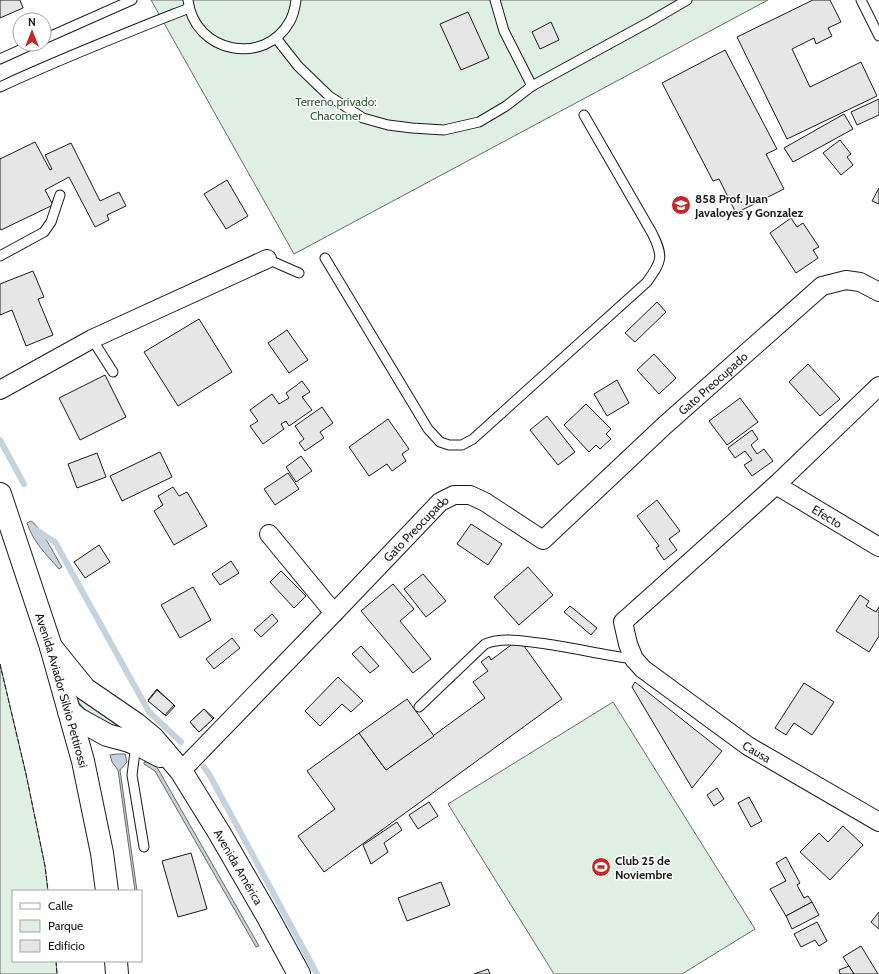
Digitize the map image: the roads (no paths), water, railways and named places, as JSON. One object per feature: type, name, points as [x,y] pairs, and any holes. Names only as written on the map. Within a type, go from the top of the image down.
[{"type":"main road","name":"Avenida Aviador Silvio Pettirossi","points":[[0,494],[51,647],[83,762],[102,853],[107,890]]},
{"type":"main road","name":"Avenida América","points":[[51,647],[85,689],[136,724],[152,738],[178,767],[220,834],[299,974]]},
{"type":"main road","points":[[69,711],[78,719],[107,735],[136,744],[178,767]]},
{"type":"main road","points":[[116,962],[117,974]]},
{"type":"street","points":[[0,390],[92,339],[268,259]]},
{"type":"street","name":"Gato Preocupado","points":[[178,767],[334,613],[440,502],[454,495],[470,495],[485,502],[543,540],[664,426],[822,286],[846,280],[860,282],[879,292]]},
{"type":"street","points":[[638,664],[628,644],[623,622],[776,485],[879,386]]},
{"type":"street","name":"Efecto","points":[[776,485],[879,547]]},
{"type":"street","points":[[269,534],[334,613]]},
{"type":"street","name":"Causa","points":[[638,664],[748,746],[879,822]]},
{"type":"lane","points":[[52,35],[132,0]]},
{"type":"lane","points":[[0,87],[189,4],[195,22],[205,34],[217,43],[232,48],[247,49],[262,46],[276,38],[286,27],[291,20],[296,0]]},
{"type":"lane","points":[[494,0],[504,31],[532,86]]},
{"type":"lane","points":[[276,38],[298,66],[329,96],[362,118],[388,125],[444,130],[479,122],[506,106],[532,86],[651,22],[687,0]]},
{"type":"lane","points":[[861,0],[879,36]]},
{"type":"lane","points":[[0,59],[15,52]]},
{"type":"lane","points":[[325,258],[428,429],[440,442],[449,445],[462,445],[473,439],[647,282],[657,269],[661,257],[658,245],[584,115]]},
{"type":"lane","points":[[0,256],[44,232],[50,222],[60,195]]},
{"type":"lane","points":[[268,259],[299,273]]},
{"type":"lane","points":[[92,339],[113,372]]},
{"type":"lane","points":[[419,707],[485,644],[492,641],[505,640],[558,646],[610,656],[638,664]]},
{"type":"lane","points":[[136,744],[132,775],[144,848]]},
{"type":"waterway","points":[[0,440],[24,484]]},
{"type":"waterway","points":[[36,530],[55,542],[149,712],[181,742]]},
{"type":"waterway","points":[[204,767],[317,974]]},
{"type":"place","name":"858 Prof. Juan Javaloyes y Gonzalez","points":[[681,205]]},
{"type":"place","name":"Club 25 de Noviembre","points":[[601,867]]},
{"type":"park label","name":"Terreno privado: Chacomer","points":[[336,108]]}]
